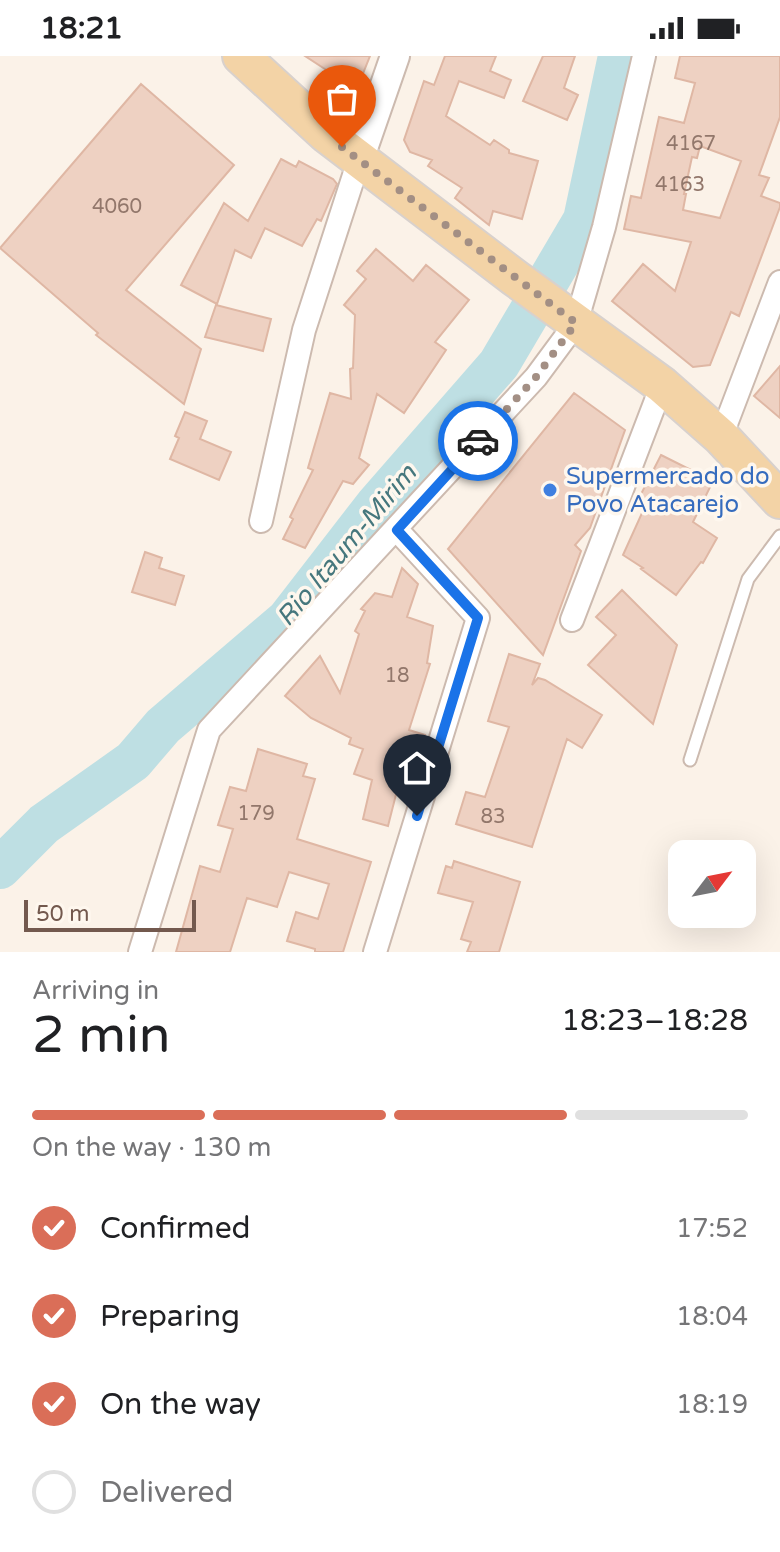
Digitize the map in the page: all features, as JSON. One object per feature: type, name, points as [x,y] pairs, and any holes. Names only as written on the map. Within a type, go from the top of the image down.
[{"type":"main road","points":[[241,56],[359,160],[662,385],[721,437],[780,500]]},
{"type":"street","points":[[261,521],[304,330],[395,56]]},
{"type":"street","points":[[140,952],[209,730],[536,377],[569,318],[604,227],[644,56]]},
{"type":"street","points":[[721,437],[780,282]]},
{"type":"street","points":[[572,620],[662,385]]},
{"type":"street","points":[[375,952],[478,618],[397,530]]},
{"type":"lane","points":[[690,760],[748,579],[780,536]]},
{"type":"building","points":[[305,56],[370,56],[358,86],[345,90],[333,83],[331,73]]},
{"type":"building","points":[[445,56],[496,56],[490,71],[511,80],[504,98],[459,81],[446,116],[490,145],[494,140],[509,153],[538,161],[522,219],[493,211],[489,225],[455,198],[462,188],[428,166],[432,160],[410,152],[404,140],[424,81],[434,85]]},
{"type":"building","points":[[543,56],[575,56],[564,88],[578,95],[567,120],[523,101]]},
{"type":"building","points":[[680,56],[780,56],[780,117],[759,175],[769,178],[761,196],[780,203],[780,207],[739,316],[731,312],[710,365],[693,367],[612,301],[643,264],[675,291],[691,242],[624,229],[631,196],[641,198],[659,117],[684,123],[695,83],[675,78]],"holes":[[[700,146],[741,161],[720,218],[683,210],[692,157],[697,158]]]},
{"type":"building","points":[[141,84],[234,165],[126,290],[201,349],[184,404],[96,335],[98,333],[0,248]]},
{"type":"building","points":[[281,159],[296,167],[299,161],[337,184],[321,221],[317,219],[302,246],[265,228],[251,258],[235,250],[217,304],[181,285],[224,203],[248,221]]},
{"type":"building","points":[[376,249],[413,281],[426,265],[469,300],[435,342],[446,350],[404,413],[377,394],[359,458],[369,465],[353,484],[343,481],[305,548],[283,539],[313,470],[308,468],[330,393],[351,399],[350,369],[353,368],[355,315],[344,305],[366,279],[357,271]]},
{"type":"building","points":[[216,305],[271,319],[263,351],[205,337]]},
{"type":"building","points":[[780,366],[780,418],[754,396]]},
{"type":"building","name":"Supermercado do Povo Atacarejo","points":[[574,393],[625,430],[590,528],[575,545],[581,551],[543,655],[448,549]]},
{"type":"building","points":[[185,412],[207,421],[200,439],[231,452],[219,480],[170,459]]},
{"type":"building","points":[[661,455],[713,481],[693,522],[717,538],[703,563],[676,595],[623,555],[647,502],[639,498]]},
{"type":"building","points":[[145,552],[162,558],[159,568],[184,576],[175,605],[132,592]]},
{"type":"building","points":[[402,568],[418,584],[407,617],[433,626],[427,663],[430,664],[409,730],[425,735],[415,767],[404,763],[388,826],[363,819],[372,780],[354,774],[363,749],[349,744],[351,738],[311,718],[285,696],[320,656],[340,693],[359,634],[355,631],[365,611],[361,609],[375,593],[392,597]]},
{"type":"building","points":[[622,590],[677,645],[653,724],[588,665],[616,635],[596,617]]},
{"type":"building","points":[[509,654],[540,664],[532,685],[538,678],[545,680],[602,715],[582,748],[567,739],[532,847],[456,824],[466,792],[485,797],[509,727],[488,721]]},
{"type":"building","points":[[258,749],[307,764],[303,776],[315,779],[297,839],[371,862],[343,952],[315,952],[315,949],[287,941],[296,912],[318,919],[329,884],[289,872],[277,907],[247,898],[230,952],[176,952],[200,866],[220,872],[233,829],[218,825],[230,787],[246,791]]},
{"type":"building","points":[[454,861],[520,882],[499,952],[467,952],[471,942],[461,939],[473,902],[438,893],[446,866],[452,868]]},
{"type":"waterway","name":"Rio Itaum-Mirim","points":[[0,868],[44,824],[133,761],[163,726],[287,620],[376,505],[499,364],[584,220],[619,56]]},
{"type":"way so far","points":[[342,147],[576,323],[536,377],[478,441]]},
{"type":"place","name":"Supermercado do Povo Atacarejo","points":[[550,490]]},
{"type":"route","points":[[417,816],[478,618],[397,530],[478,441]]}]
